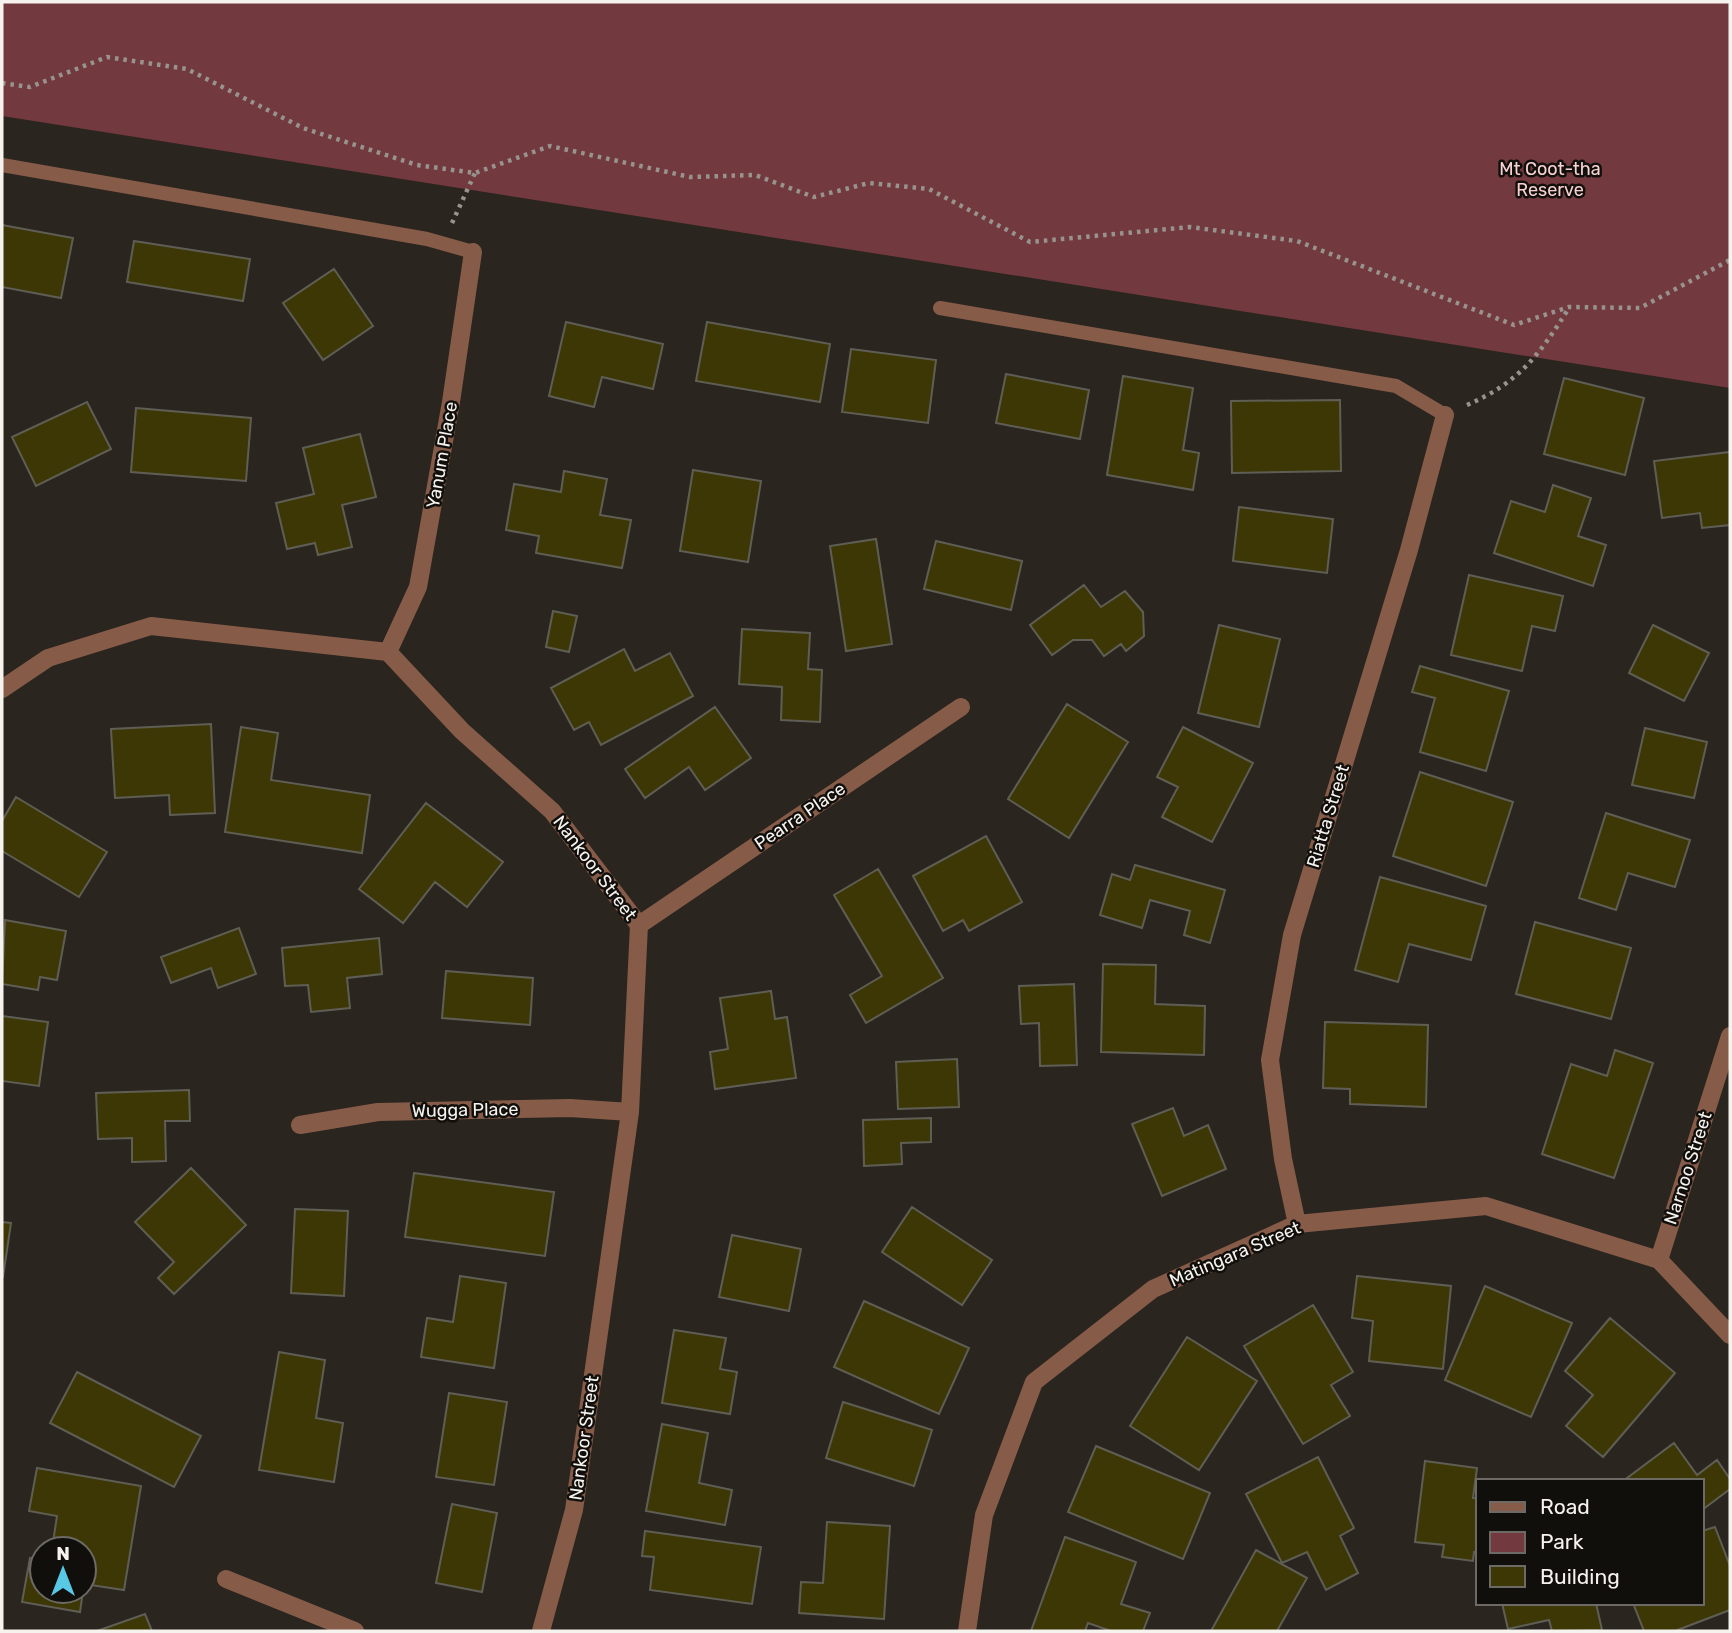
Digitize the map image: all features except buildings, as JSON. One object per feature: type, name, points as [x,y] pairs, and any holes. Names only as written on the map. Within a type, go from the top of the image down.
[{"type":"street","name":"Yanum Place","points":[[388,652],[418,587],[451,402],[473,252]]},
{"type":"street","name":"Riatta Street","points":[[1297,1224],[1283,1159],[1270,1060],[1292,934],[1409,550],[1445,415]]},
{"type":"street","points":[[2,689],[48,658],[151,626],[388,652]]},
{"type":"street","name":"Nankoor Street","points":[[388,652],[462,731],[552,811],[639,926],[630,1112],[574,1510],[541,1631]]},
{"type":"street","name":"Pearra Place","points":[[639,926],[961,707]]},
{"type":"street","name":"Narnoo Street","points":[[1659,1260],[1730,1036]]},
{"type":"street","name":"Wugga Place","points":[[300,1125],[378,1112],[570,1108],[630,1112]]},
{"type":"street","name":"Matingara Street","points":[[967,1631],[984,1515],[1034,1382],[1153,1289],[1297,1224],[1486,1206],[1659,1260],[1730,1335]]},
{"type":"street","points":[[226,1579],[355,1631]]},
{"type":"lane","points":[[2,164],[443,242],[473,252]]},
{"type":"lane","points":[[940,308],[1396,386],[1445,415]]},
{"type":"path","points":[[2,83],[30,87],[107,57],[187,69],[303,128],[417,166],[475,173],[550,146],[690,177],[755,175],[814,197],[869,183],[929,189],[1030,242],[1190,227],[1297,241],[1514,325],[1569,307],[1640,308],[1730,260]]},
{"type":"path","points":[[443,242],[475,173]]},
{"type":"path","points":[[1445,415],[1493,394],[1540,355],[1569,307]]},
{"type":"green space","name":"Mt Coot-tha Reserve","points":[[2,2],[1730,2],[1730,388],[2,116]]}]
